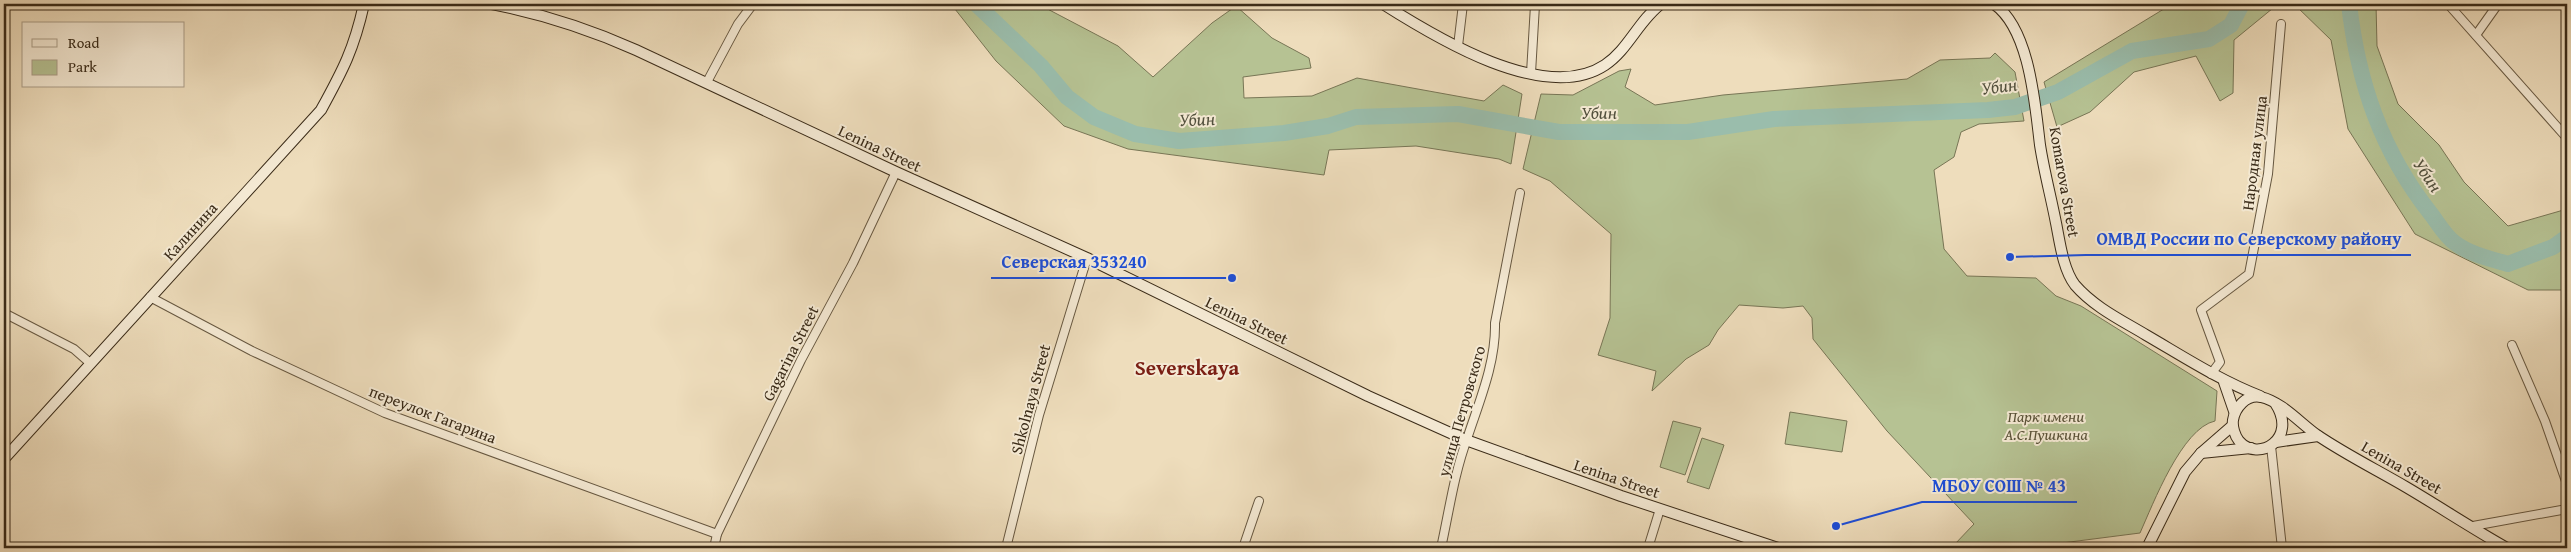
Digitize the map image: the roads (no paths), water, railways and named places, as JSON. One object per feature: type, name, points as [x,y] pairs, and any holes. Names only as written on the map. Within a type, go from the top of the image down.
[{"type":"street","name":"Калинина","points":[[4,459],[320,110],[347,63],[354,45],[364,4]]},
{"type":"street","name":"Lenina Street","points":[[492,4],[543,15],[606,37],[707,82],[896,172],[1087,258],[1368,396],[1466,440],[1660,509],[1778,548]]},
{"type":"street","points":[[707,82],[738,24],[753,4]]},
{"type":"street","points":[[1384,4],[1424,30],[1458,46],[1515,70],[1550,77],[1581,76],[1603,66],[1613,58],[1652,10],[1661,4]]},
{"type":"street","points":[[1458,46],[1463,4]]},
{"type":"street","points":[[1531,73],[1536,5],[1546,4]]},
{"type":"street","name":"Komarova Street","points":[[1994,4],[2000,8],[2015,31],[2028,65],[2038,118],[2040,145],[2060,242],[2067,268],[2074,283],[2095,304],[2224,382],[2260,396]]},
{"type":"street","points":[[2448,4],[2567,138]]},
{"type":"street","points":[[2476,36],[2498,4]]},
{"type":"street","name":"Народная улица","points":[[2211,374],[2220,362],[2201,310],[2249,274],[2268,174],[2281,24]]},
{"type":"street","name":"Gagarina Street","points":[[714,548],[717,534],[801,360],[853,263],[896,172]]},
{"type":"street","name":"улица Петровского","points":[[1441,548],[1466,440],[1478,412],[1496,338],[1495,323],[1520,193]]},
{"type":"street","name":"Shkolnaya Street","points":[[1006,548],[1039,415],[1087,258]]},
{"type":"street","name":"переулок Гагарина","points":[[150,297],[252,351],[386,412],[717,534]]},
{"type":"street","points":[[4,313],[74,348],[90,363]]},
{"type":"street","points":[[2512,345],[2545,421],[2567,484]]},
{"type":"street","points":[[2224,382],[2234,411],[2232,426],[2240,442],[2250,448]]},
{"type":"street","points":[[2234,411],[2244,400],[2260,396],[2275,403],[2318,436]]},
{"type":"street","points":[[2275,403],[2283,414],[2282,432],[2273,444],[2282,548]]},
{"type":"street","points":[[2147,548],[2185,472],[2201,453],[2232,426]]},
{"type":"street","name":"Lenina Street","points":[[2318,436],[2507,548]]},
{"type":"street","points":[[2201,453],[2250,448],[2318,436]]},
{"type":"street","points":[[1243,548],[1259,501]]},
{"type":"street","points":[[1648,548],[1660,509]]},
{"type":"street","points":[[2472,526],[2567,509]]},
{"type":"waterway","name":"Убин","points":[[976,4],[1041,66],[1067,97],[1094,117],[1135,134],[1179,141],[1284,133],[1328,126],[1356,117],[1458,114],[1559,132],[1688,132],[1774,119],[1988,110],[2015,107],[2058,92],[2132,51],[2209,39],[2231,25],[2242,4]]},
{"type":"waterway","name":"Убин","points":[[2349,4],[2353,33],[2366,88],[2385,140],[2413,190],[2448,237],[2455,243],[2480,256],[2508,264],[2553,247],[2567,237]]},
{"type":"place","name":"ОМВД России по Северскому району","points":[[2010,257]]},
{"type":"place","name":"Северская 353240","points":[[1232,278]]},
{"type":"place","name":"МБОУ СОШ № 43","points":[[1836,526]]},
{"type":"district","name":"Severskaya","points":[[1187,367]]},
{"type":"park label","name":"Парк имени А.С.Пушкина","points":[[2046,425]]}]
